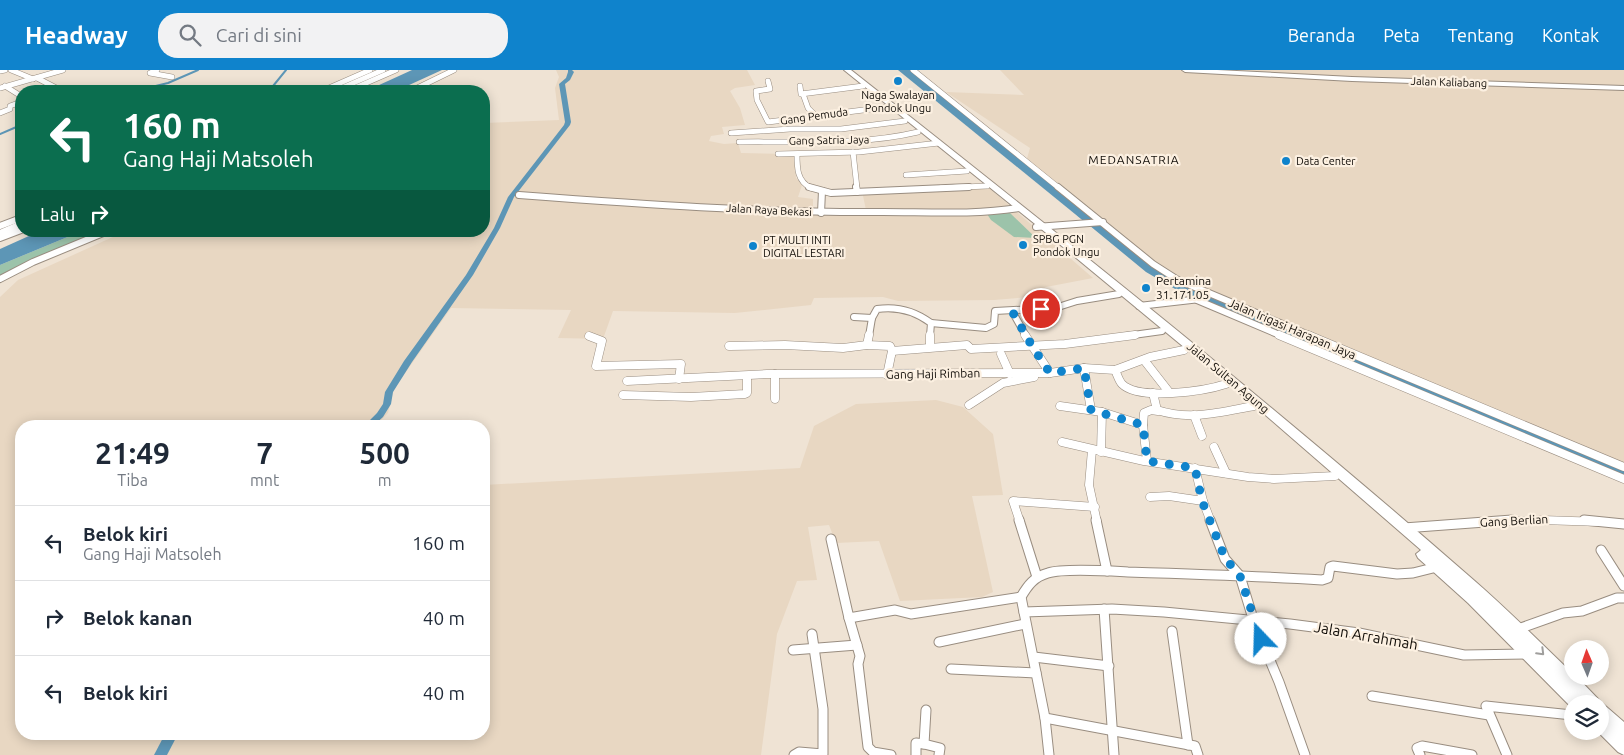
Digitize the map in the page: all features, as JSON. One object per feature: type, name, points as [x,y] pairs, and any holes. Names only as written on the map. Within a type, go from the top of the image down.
[{"type":"highway","name":"Jalan Sultan Agung","points":[[842,70],[1040,227],[1121,294],[1162,331],[1404,528],[1518,629],[1585,695]]},
{"type":"highway","name":"Jalan Sultan Agung","points":[[847,70],[918,132],[937,144],[967,171],[1016,208]]},
{"type":"highway","name":"Jalan Sultan Agung","points":[[1121,294],[1140,306],[1226,384],[1335,476],[1474,599],[1570,695]]},
{"type":"highway","points":[[1609,718],[1624,732]]},
{"type":"highway","points":[[1609,733],[1624,747]]},
{"type":"main road","name":"Jalan Kaliabang","points":[[1185,70],[1624,88]]},
{"type":"street","points":[[0,71],[5,70]]},
{"type":"street","points":[[11,70],[50,85]]},
{"type":"street","points":[[3,87],[63,70]]},
{"type":"street","points":[[157,70],[150,73],[172,77]]},
{"type":"street","points":[[336,85],[370,70]]},
{"type":"street","points":[[349,85],[383,70]]},
{"type":"street","points":[[362,85],[396,70]]},
{"type":"street","points":[[423,85],[454,70]]},
{"type":"street","name":"Jalan Irigasi Harapan Jaya","points":[[913,70],[1165,272],[1184,284],[1321,347]]},
{"type":"street","name":"Gang Pemuda","points":[[768,81],[770,89],[756,91],[757,100],[767,121],[788,120],[883,101]]},
{"type":"street","points":[[800,86],[801,94],[803,94],[808,108],[815,115]]},
{"type":"street","points":[[803,94],[863,86]]},
{"type":"street","points":[[3,87],[15,93]]},
{"type":"street","points":[[0,113],[10,109],[10,106],[15,104]]},
{"type":"street","points":[[732,133],[784,129],[841,129],[905,121]]},
{"type":"street","name":"Gang Satria Jaya","points":[[739,142],[838,142],[890,138],[918,132]]},
{"type":"street","points":[[890,138],[895,145]]},
{"type":"street","points":[[778,154],[853,152],[937,144]]},
{"type":"street","points":[[853,152],[857,192]]},
{"type":"street","points":[[797,154],[796,170],[799,181],[802,184],[831,193],[987,186]]},
{"type":"street","points":[[906,175],[967,171]]},
{"type":"street","points":[[821,213],[822,191]]},
{"type":"street","name":"Jalan Raya Bekasi","points":[[520,195],[770,212],[968,212],[1016,208]]},
{"type":"street","points":[[0,226],[15,220]]},
{"type":"street","points":[[1040,227],[1103,222]]},
{"type":"street","points":[[0,233],[15,227]]},
{"type":"street","points":[[0,238],[15,232]]},
{"type":"street","points":[[0,279],[33,262],[93,237]]},
{"type":"street","points":[[867,345],[872,318],[877,309],[882,308],[914,313],[925,318],[930,323],[986,328],[994,324],[995,312],[1055,308],[1077,301],[1121,294]]},
{"type":"street","points":[[1140,306],[1214,298]]},
{"type":"street","points":[[1200,299],[1321,347],[1597,462],[1624,479]]},
{"type":"street","points":[[968,405],[1005,382],[1050,373],[1012,311]]},
{"type":"street","points":[[854,317],[872,318]]},
{"type":"street","points":[[930,323],[930,346]]},
{"type":"street","points":[[892,351],[966,344],[971,349],[1065,344],[1162,331]]},
{"type":"street","points":[[589,336],[602,341],[596,366],[681,364],[679,379]]},
{"type":"street","points":[[729,346],[785,345],[814,348],[850,348],[867,345],[890,346],[892,351],[887,375]]},
{"type":"street","name":"Gang Haji Rimban","points":[[627,381],[774,374],[1010,374],[1050,373],[1084,368],[1115,370],[1144,360],[1191,353]]},
{"type":"street","points":[[1001,354],[1010,374]]},
{"type":"street","points":[[1144,360],[1169,392]]},
{"type":"street","points":[[1084,368],[1091,410]]},
{"type":"street","points":[[1115,370],[1123,385],[1153,393],[1217,387],[1226,384]]},
{"type":"street","points":[[774,374],[775,398]]},
{"type":"street","points":[[623,395],[691,397],[745,394],[747,393],[747,376]]},
{"type":"street","points":[[1153,393],[1158,411]]},
{"type":"street","points":[[1060,406],[1102,412],[1143,425]]},
{"type":"street","points":[[1147,461],[1143,425],[1144,413],[1151,410],[1177,416],[1194,416],[1254,406]]},
{"type":"street","points":[[1102,412],[1097,451],[1089,484],[1107,572]]},
{"type":"street","points":[[1194,416],[1202,436]]},
{"type":"street","points":[[1495,419],[1597,462],[1624,467]]},
{"type":"street","points":[[1062,442],[1147,461],[1274,479],[1335,476]]},
{"type":"street","points":[[1214,447],[1226,473]]},
{"type":"street","points":[[1195,468],[1202,501],[1225,558],[1239,575],[1254,622],[1279,682],[1305,755]]},
{"type":"street","points":[[1150,497],[1168,496],[1202,501]]},
{"type":"street","points":[[1037,577],[1013,501],[1095,507]]},
{"type":"street","name":"Gang Berlian","points":[[1404,528],[1545,519],[1624,524]]},
{"type":"street","points":[[831,539],[849,618],[860,656],[858,664],[868,747],[873,752],[892,755]]},
{"type":"street","points":[[1601,550],[1624,586]]},
{"type":"street","points":[[1049,755],[1045,718],[1021,597],[1028,585],[1037,577],[1051,572],[1107,572],[1239,575],[1322,580],[1328,578],[1330,567],[1333,566],[1397,574],[1413,573],[1437,567]]},
{"type":"street","points":[[849,618],[895,610],[912,614],[1021,597]]},
{"type":"street","points":[[1518,629],[1563,613],[1582,611],[1617,598],[1624,598]]},
{"type":"street","points":[[1104,609],[1114,755]]},
{"type":"street","name":"Jalan Arrahmah","points":[[1024,612],[1104,609],[1164,612],[1334,629],[1464,655],[1528,654]]},
{"type":"street","points":[[939,642],[1025,624]]},
{"type":"street","points":[[1172,631],[1188,745]]},
{"type":"street","points":[[794,755],[799,752],[823,754],[825,742],[819,676],[812,634]]},
{"type":"street","points":[[793,650],[857,645]]},
{"type":"street","points":[[1034,657],[1109,666]]},
{"type":"street","points":[[951,669],[1036,673]]},
{"type":"street","points":[[1372,696],[1489,715]]},
{"type":"street","points":[[1508,755],[1486,707],[1564,714]]},
{"type":"street","points":[[924,744],[926,710]]},
{"type":"street","points":[[1045,718],[1195,746],[1198,755]]},
{"type":"street","points":[[916,755],[916,743],[940,748],[939,755]]},
{"type":"street","points":[[1420,755],[1417,748],[1422,746],[1472,755]]},
{"type":"shaded area","points":[[556,70],[747,70],[755,85],[735,88],[730,91],[740,108],[745,125],[722,127],[724,134],[711,136],[709,141],[724,144],[738,143],[741,153],[794,154],[796,178],[802,185],[798,197],[813,199],[813,213],[866,210],[862,191],[987,186],[1093,278],[1046,287],[1028,297],[994,300],[898,301],[883,297],[814,298],[811,305],[735,313],[613,311],[603,339],[558,338],[571,310],[451,308],[394,389],[388,413],[381,420],[15,420],[15,740],[490,740],[490,485],[800,468],[814,426],[856,404],[936,400],[963,407],[993,434],[1003,495],[972,496],[993,592],[982,597],[900,601],[879,541],[836,543],[829,525],[808,527],[817,580],[797,581],[777,634],[761,755],[0,755],[0,297],[18,280],[113,237],[490,237],[490,123],[559,120],[555,88],[559,77]]},
{"type":"shaded area","points":[[1000,70],[1624,70],[1624,467],[1165,272],[1026,162],[1030,148],[946,92],[1024,95]]},
{"type":"green space","points":[[1010,213],[1036,238],[1014,237],[991,220],[987,214]]},
{"type":"green space","points":[[68,237],[94,237],[0,279],[0,265]]},
{"type":"water","points":[[412,70],[442,70],[409,85],[379,85]]},
{"type":"water","points":[[898,70],[913,70],[1103,222],[1086,223]]},
{"type":"water","points":[[27,237],[68,237],[0,265],[0,249]]},
{"type":"waterway","points":[[160,85],[198,70]]},
{"type":"waterway","points":[[274,85],[286,70]]},
{"type":"waterway","points":[[375,420],[387,404],[389,392],[408,361],[469,275],[497,228],[511,197],[567,125],[562,84],[568,79],[570,70]]},
{"type":"waterway","points":[[0,134],[15,128]]},
{"type":"waterway","points":[[1082,214],[1150,270],[1186,291],[1624,474]]},
{"type":"waterway","points":[[160,755],[169,740]]},
{"type":"place","name":"Naga Swalayan Pondok Ungu","points":[[898,81]]},
{"type":"place","name":"Data Center","points":[[1286,161]]},
{"type":"place","name":"SPBG PGN Pondok Ungu","points":[[1023,245]]},
{"type":"place","name":"PT MULTI INTI DIGITAL LESTARI","points":[[753,246]]},
{"type":"place","name":"Pertamina 31.171.05","points":[[1146,288]]},
{"type":"district","name":"MEDANSATRIA","points":[[1134,160]]},
{"type":"route","points":[[1041,309],[1012,311],[1050,373],[1084,368],[1091,410],[1143,425],[1147,461],[1195,468],[1202,501],[1225,558],[1240,576],[1261,639]]}]
